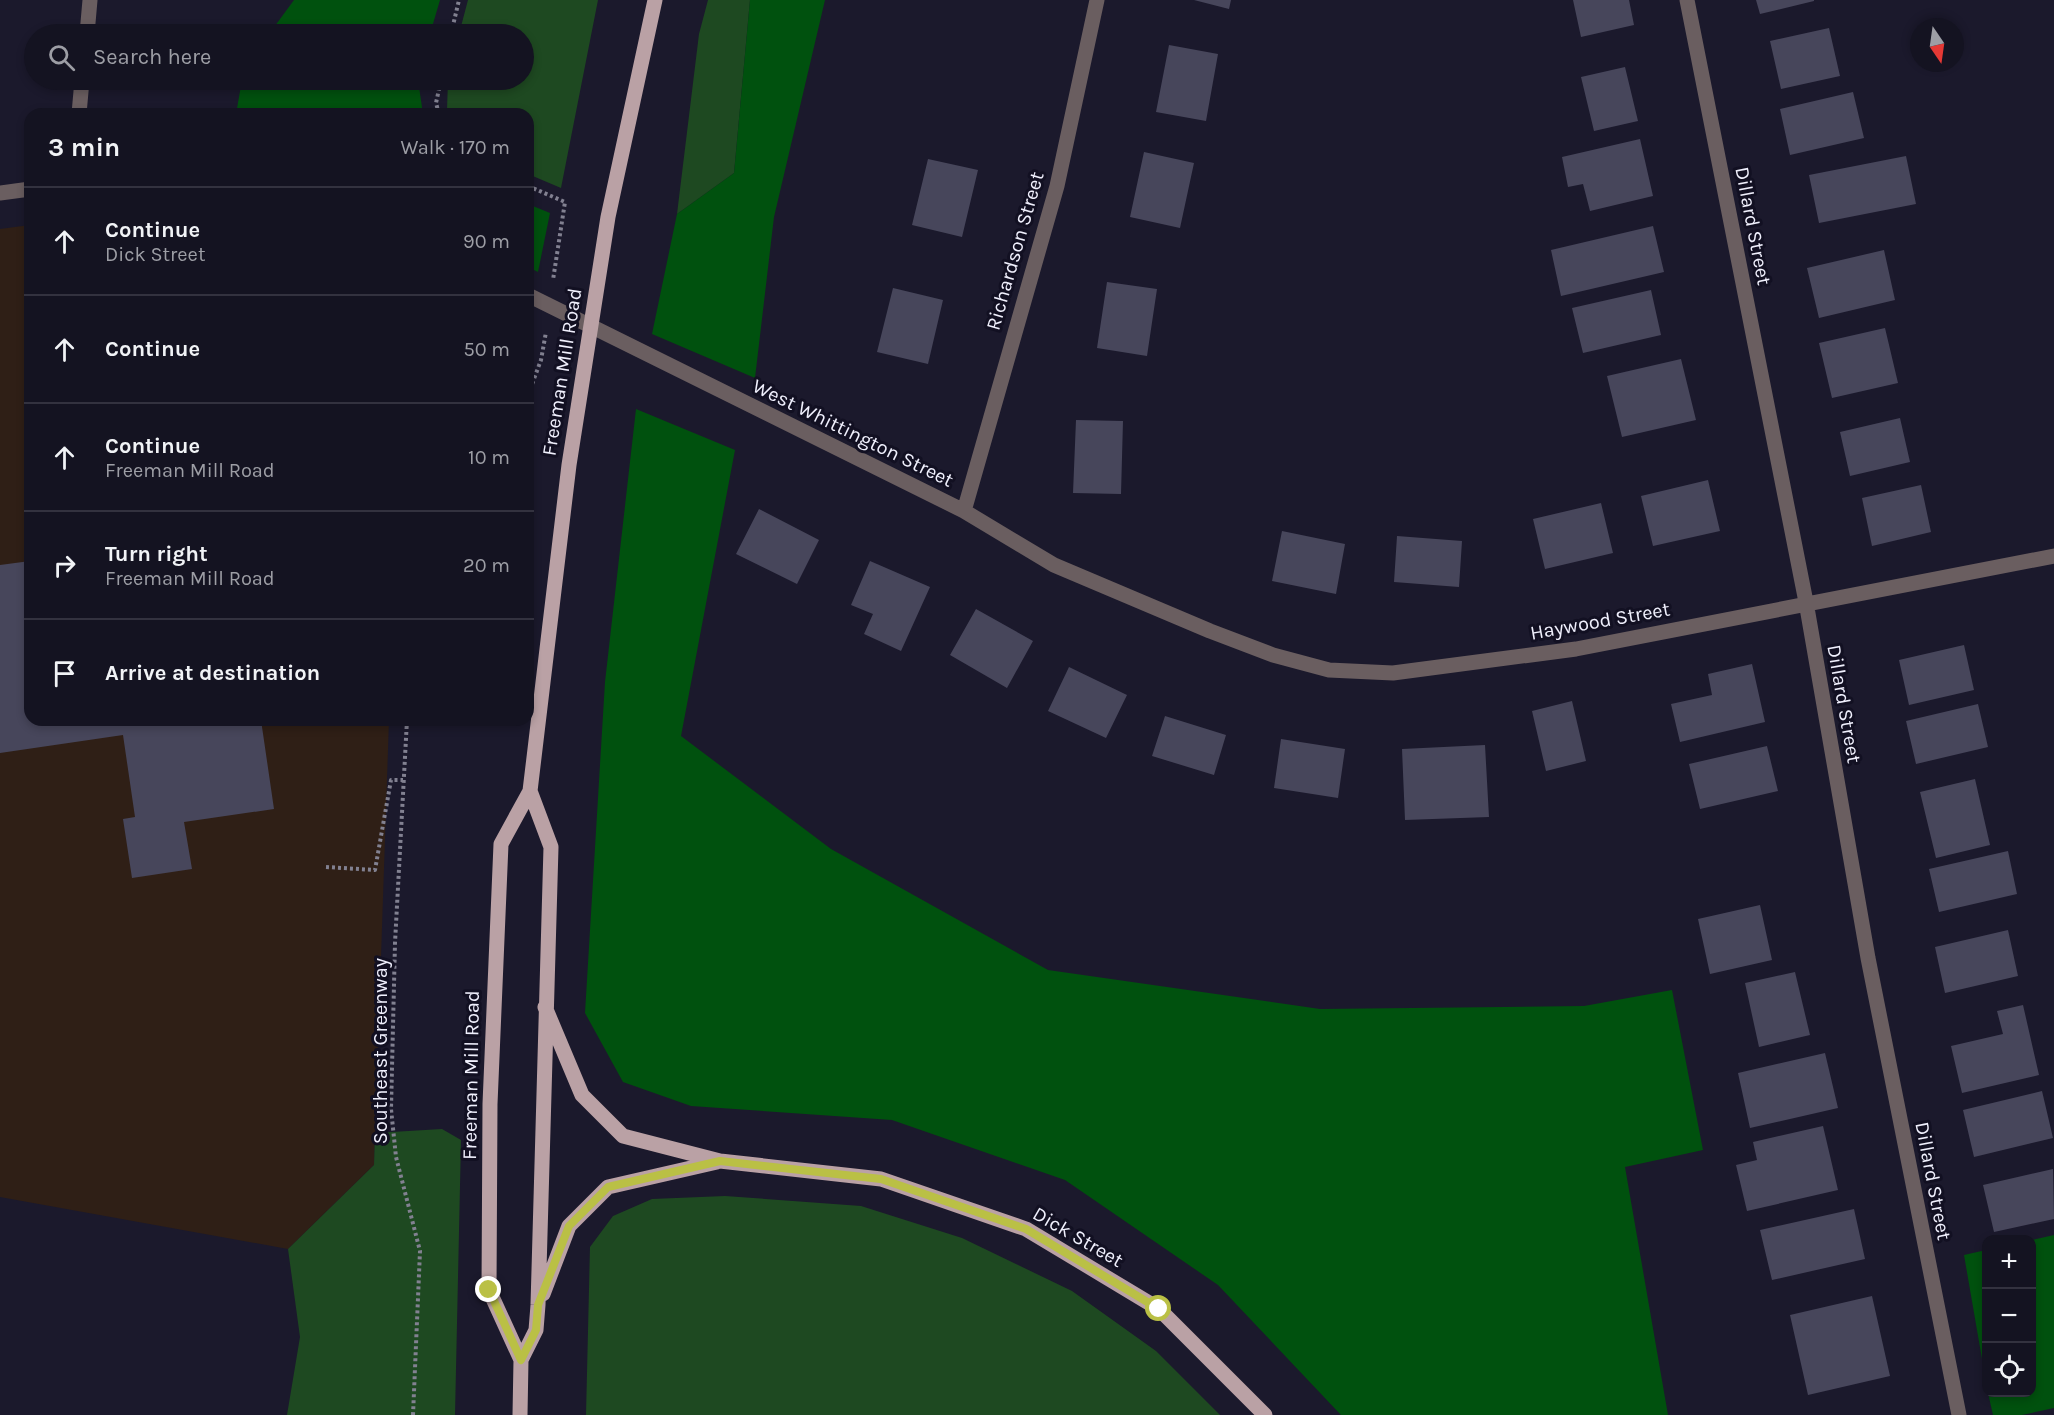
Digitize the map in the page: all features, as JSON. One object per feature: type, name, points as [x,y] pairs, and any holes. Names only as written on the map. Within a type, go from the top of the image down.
[{"type":"main road","name":"Freeman Mill Road","points":[[521,1360],[489,1290],[490,1104],[501,844],[530,791],[569,465],[608,217],[655,0]]},
{"type":"main road","name":"Freeman Mill Road","points":[[520,1415],[521,1360],[536,1330],[538,1305],[551,847],[530,791]]},
{"type":"main road","points":[[545,1007],[582,1095],[623,1136],[720,1161]]},
{"type":"main road","points":[[538,1305],[569,1226],[608,1187],[720,1161]]},
{"type":"main road","name":"Dick Street","points":[[720,1161],[881,1179],[1026,1229],[1159,1309],[1265,1415]]},
{"type":"street","points":[[88,24],[90,0]]},
{"type":"street","name":"Richardson Street","points":[[964,512],[1057,186],[1097,0]]},
{"type":"street","name":"Dillard Street","points":[[1687,0],[1806,602],[1868,958],[1959,1415]]},
{"type":"street","points":[[80,108],[81,90]]},
{"type":"street","points":[[0,193],[24,190]]},
{"type":"street","name":"West Whittington Street","points":[[534,298],[964,512],[1054,565],[1159,610]]},
{"type":"street","name":"Haywood Street","points":[[1159,610],[1273,655],[1329,669],[1393,673],[1576,649],[1806,602],[2054,556]]},
{"type":"path","points":[[453,24],[459,0]]},
{"type":"path","points":[[437,108],[439,90]]},
{"type":"path","points":[[534,189],[565,202]]},
{"type":"path","name":"Southeast Greenway","points":[[408,726],[395,942],[392,1109],[396,1157],[420,1251],[413,1415]]},
{"type":"path","points":[[326,867],[375,870],[391,780],[403,780]]},
{"type":"shaded area","points":[[24,226],[24,726],[389,726],[374,1165],[288,1249],[0,1197],[0,229]]},
{"type":"green space","points":[[294,0],[440,0],[433,24],[276,24]]},
{"type":"green space","points":[[468,0],[598,0],[561,188],[534,177],[534,108],[447,108],[448,90],[534,90],[534,24],[462,24]]},
{"type":"green space","points":[[708,0],[750,0],[734,173],[677,214],[699,34]]},
{"type":"green space","points":[[750,0],[825,0],[774,217],[755,378],[652,334],[677,214],[734,173]]},
{"type":"green space","points":[[240,90],[419,90],[422,108],[237,108]]},
{"type":"green space","points":[[534,206],[550,213],[538,272],[534,270]]},
{"type":"green space","points":[[636,409],[735,450],[681,736],[831,849],[1048,970],[1320,1009],[1584,1006],[1672,990],[1703,1150],[1625,1167],[1668,1415],[1341,1415],[1218,1285],[1065,1180],[892,1120],[691,1106],[623,1082],[585,1013],[605,682]]},
{"type":"green space","points":[[442,1129],[461,1140],[455,1415],[287,1415],[300,1337],[288,1249],[374,1165],[375,1133]]},
{"type":"green space","points":[[725,1196],[861,1206],[962,1238],[1072,1291],[1156,1351],[1220,1415],[586,1415],[590,1247],[613,1216],[652,1199]]},
{"type":"green space","points":[[2054,1235],[2054,1408],[2022,1415],[1993,1415],[1989,1397],[2036,1397],[2036,1239]]},
{"type":"green space","points":[[1982,1251],[1982,1359],[1964,1255]]},
{"type":"building","points":[[1194,0],[1231,0],[1229,9]]},
{"type":"building","points":[[1573,0],[1629,0],[1634,25],[1581,37]]},
{"type":"building","points":[[1756,0],[1814,0],[1814,1],[1760,14]]},
{"type":"building","points":[[1829,28],[1840,76],[1781,89],[1770,41]]},
{"type":"building","points":[[1169,45],[1218,54],[1206,121],[1156,112]]},
{"type":"building","points":[[1625,67],[1638,121],[1594,131],[1581,77]]},
{"type":"building","points":[[1853,92],[1864,138],[1790,155],[1780,109]]},
{"type":"building","points":[[1640,139],[1653,196],[1590,211],[1583,184],[1568,187],[1562,157]]},
{"type":"building","points":[[1144,152],[1194,163],[1180,228],[1130,217]]},
{"type":"building","points":[[1906,156],[1916,204],[1819,223],[1809,175]]},
{"type":"building","points":[[928,159],[978,170],[962,237],[912,225]]},
{"type":"building","points":[[1653,226],[1664,272],[1561,296],[1551,250]]},
{"type":"building","points":[[1884,250],[1895,300],[1819,318],[1807,268]]},
{"type":"building","points":[[1107,282],[1157,289],[1147,356],[1097,348]]},
{"type":"building","points":[[893,288],[943,300],[928,364],[877,352]]},
{"type":"building","points":[[1651,290],[1661,335],[1583,353],[1572,308]]},
{"type":"building","points":[[1885,328],[1898,383],[1832,398],[1819,343]]},
{"type":"building","points":[[1681,359],[1696,420],[1622,437],[1607,376]]},
{"type":"building","points":[[1900,418],[1910,462],[1850,476],[1840,432]]},
{"type":"building","points":[[1076,420],[1123,421],[1121,494],[1073,493]]},
{"type":"building","points":[[1708,480],[1720,531],[1653,546],[1641,496]]},
{"type":"building","points":[[1921,485],[1931,532],[1872,546],[1862,498]]},
{"type":"building","points":[[1601,503],[1613,553],[1545,569],[1533,519]]},
{"type":"building","points":[[759,509],[819,540],[797,584],[736,554]]},
{"type":"building","points":[[1282,531],[1345,544],[1336,594],[1272,581]]},
{"type":"building","points":[[1397,536],[1462,541],[1459,587],[1394,582]]},
{"type":"building","points":[[870,561],[930,587],[901,651],[864,634],[873,614],[851,605]]},
{"type":"building","points":[[24,562],[24,726],[262,726],[274,809],[184,822],[192,869],[132,878],[123,819],[135,817],[123,735],[0,753],[0,565]]},
{"type":"building","points":[[976,609],[1033,641],[1007,688],[950,655]]},
{"type":"building","points":[[1964,645],[1974,690],[1909,705],[1899,660]]},
{"type":"building","points":[[1752,664],[1765,722],[1680,742],[1671,704],[1712,695],[1708,674]]},
{"type":"building","points":[[1069,667],[1127,695],[1106,738],[1048,711]]},
{"type":"building","points":[[1572,701],[1586,761],[1546,771],[1532,711]]},
{"type":"building","points":[[1978,704],[1988,747],[1916,764],[1906,721]]},
{"type":"building","points":[[1165,716],[1226,735],[1214,775],[1152,756]]},
{"type":"building","points":[[1281,739],[1345,749],[1338,798],[1274,788]]},
{"type":"building","points":[[1485,745],[1489,817],[1405,820],[1402,749]]},
{"type":"building","points":[[1767,746],[1778,791],[1700,809],[1689,764]]},
{"type":"building","points":[[1975,779],[1990,845],[1936,858],[1920,792]]},
{"type":"building","points":[[2008,851],[2017,894],[1939,912],[1929,869]]},
{"type":"building","points":[[1760,905],[1772,960],[1710,974],[1698,919]]},
{"type":"building","points":[[2008,930],[2018,976],[1945,993],[1935,947]]},
{"type":"building","points":[[1795,972],[1810,1035],[1759,1047],[1745,983]]},
{"type":"building","points":[[2023,1005],[2039,1075],[1962,1093],[1951,1046],[2003,1034],[1997,1011]]},
{"type":"building","points":[[1825,1053],[1838,1108],[1750,1128],[1738,1073]]},
{"type":"building","points":[[2042,1091],[2053,1138],[1974,1157],[1963,1110]]},
{"type":"building","points":[[1823,1126],[1838,1190],[1747,1211],[1736,1165],[1757,1160],[1753,1142]]},
{"type":"building","points":[[2053,1169],[2054,1219],[1994,1232],[1983,1185]]},
{"type":"building","points":[[1854,1209],[1865,1259],[1772,1280],[1760,1230]]},
{"type":"building","points":[[1872,1296],[1890,1376],[1808,1395],[1790,1315]]},
{"type":"route","points":[[489,1290],[521,1360],[536,1330],[538,1305],[569,1226],[608,1187],[720,1161],[881,1179],[1026,1229],[1159,1309]]}]
